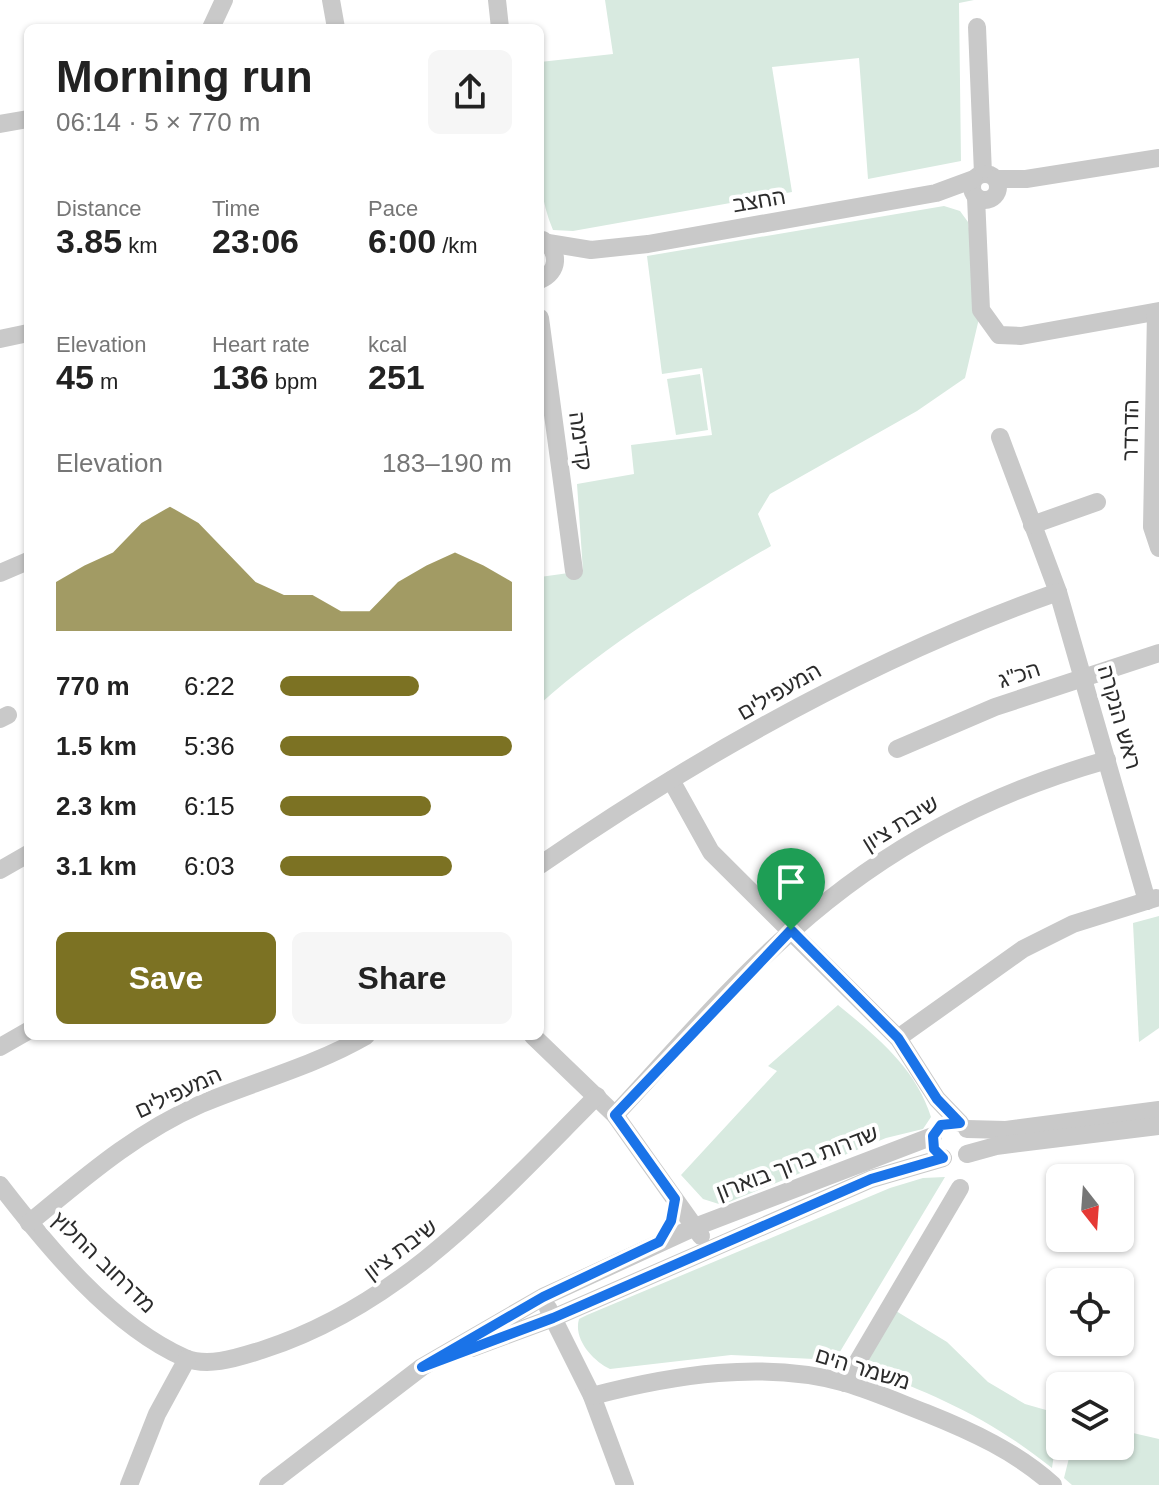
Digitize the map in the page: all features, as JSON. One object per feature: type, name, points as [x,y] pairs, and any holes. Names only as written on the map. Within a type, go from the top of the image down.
[{"type":"street","points":[[213,24],[224,0]]},
{"type":"street","points":[[331,0],[335,24]]},
{"type":"street","points":[[497,0],[500,24]]},
{"type":"street","points":[[977,27],[984,188],[980,235],[981,310],[999,335],[1021,336],[1158,312]]},
{"type":"street","points":[[0,124],[24,120]]},
{"type":"street","name":"החצב","points":[[544,239],[591,250],[683,239],[936,193],[984,188],[1159,158]]},
{"type":"street","points":[[544,241],[556,255],[547,274]]},
{"type":"street","name":"החצב","points":[[547,274],[591,250]]},
{"type":"street","name":"הדרדר","points":[[1158,312],[1152,527],[1159,548]]},
{"type":"street","points":[[0,339],[24,334]]},
{"type":"street","name":"קדימה","points":[[544,348],[574,571]]},
{"type":"street","name":"ראש הנקרה","points":[[898,1038],[1023,949],[1073,924],[1153,899],[1107,760],[1058,592],[1000,437]]},
{"type":"street","points":[[1032,525],[1097,502]]},
{"type":"street","points":[[0,573],[24,563]]},
{"type":"street","name":"המעפילים","points":[[544,862],[671,780],[854,676],[1058,592]]},
{"type":"street","name":"הכ\"ג","points":[[897,749],[995,707],[1159,653]]},
{"type":"street","name":"שיבת ציון","points":[[615,1115],[791,930],[844,888],[899,850],[973,807],[1036,780],[1107,760]]},
{"type":"street","points":[[671,780],[711,852],[898,1038],[937,1099],[964,1126],[972,1143],[967,1154]]},
{"type":"street","points":[[0,870],[24,856]]},
{"type":"street","points":[[0,1047],[24,1033]]},
{"type":"street","name":"המעפילים","points":[[29,1223],[122,1147],[162,1123],[201,1104],[342,1050],[359,1040]]},
{"type":"street","points":[[537,1040],[615,1115],[710,1248]]},
{"type":"street","name":"שיבת ציון","points":[[187,1359],[215,1362],[256,1352],[306,1336],[372,1300],[462,1232],[597,1096]]},
{"type":"street","points":[[937,1099],[934,1149],[943,1158],[956,1160],[996,1146],[1159,1126]]},
{"type":"street","points":[[936,1132],[947,1122],[1006,1130],[1159,1110]]},
{"type":"street","name":"שדרות ברוך בוארון","points":[[268,1485],[422,1367],[543,1297],[659,1242],[936,1132]]},
{"type":"street","name":"שדרות ברוך בוארון","points":[[422,1367],[553,1318],[871,1179],[943,1158]]},
{"type":"street","name":"מדרחוב החלוץ","points":[[0,1185],[71,1270],[141,1331],[187,1359]]},
{"type":"street","points":[[845,1383],[960,1188]]},
{"type":"street","points":[[659,1242],[671,1221],[675,1199]]},
{"type":"street","points":[[543,1297],[592,1396],[625,1485]]},
{"type":"street","points":[[129,1485],[157,1414],[187,1359]]},
{"type":"street","name":"משמר הים","points":[[592,1396],[651,1380],[701,1375],[799,1374],[845,1383],[995,1444],[1053,1485]]},
{"type":"green space","points":[[605,0],[974,0],[959,3],[961,161],[868,179],[859,58],[772,67],[792,192],[573,231],[553,230],[544,200],[544,62],[613,54]]},
{"type":"green space","points":[[944,206],[960,211],[968,222],[981,310],[965,378],[917,411],[770,494],[758,514],[771,546],[623,639],[544,701],[544,576],[583,571],[577,484],[634,474],[631,445],[712,435],[702,368],[662,374],[647,256]]},
{"type":"green space","points":[[700,374],[708,430],[676,435],[667,379]]},
{"type":"green space","points":[[1159,916],[1159,1028],[1139,1042],[1133,923]]},
{"type":"green space","points":[[838,1005],[880,1041],[905,1068],[931,1117],[923,1129],[886,1138],[722,1205],[703,1199],[681,1175],[777,1071],[768,1066]]},
{"type":"green space","points":[[945,1177],[835,1360],[731,1355],[610,1369],[597,1361],[582,1342],[579,1319],[587,1315],[890,1188],[923,1178]]},
{"type":"green space","points":[[896,1311],[947,1342],[988,1382],[1025,1404],[1046,1410],[1046,1460],[1053,1460],[1052,1468],[986,1422],[866,1369],[864,1363]]},
{"type":"green space","points":[[1134,1433],[1159,1439],[1159,1485],[1072,1485],[1064,1478],[1068,1460],[1134,1460]]},
{"type":"route","points":[[791,930],[898,1038],[937,1099],[960,1123],[947,1122],[933,1136],[934,1149],[943,1158],[871,1179],[553,1318],[422,1367],[543,1297],[659,1242],[671,1221],[675,1199],[615,1115],[791,930]]}]
